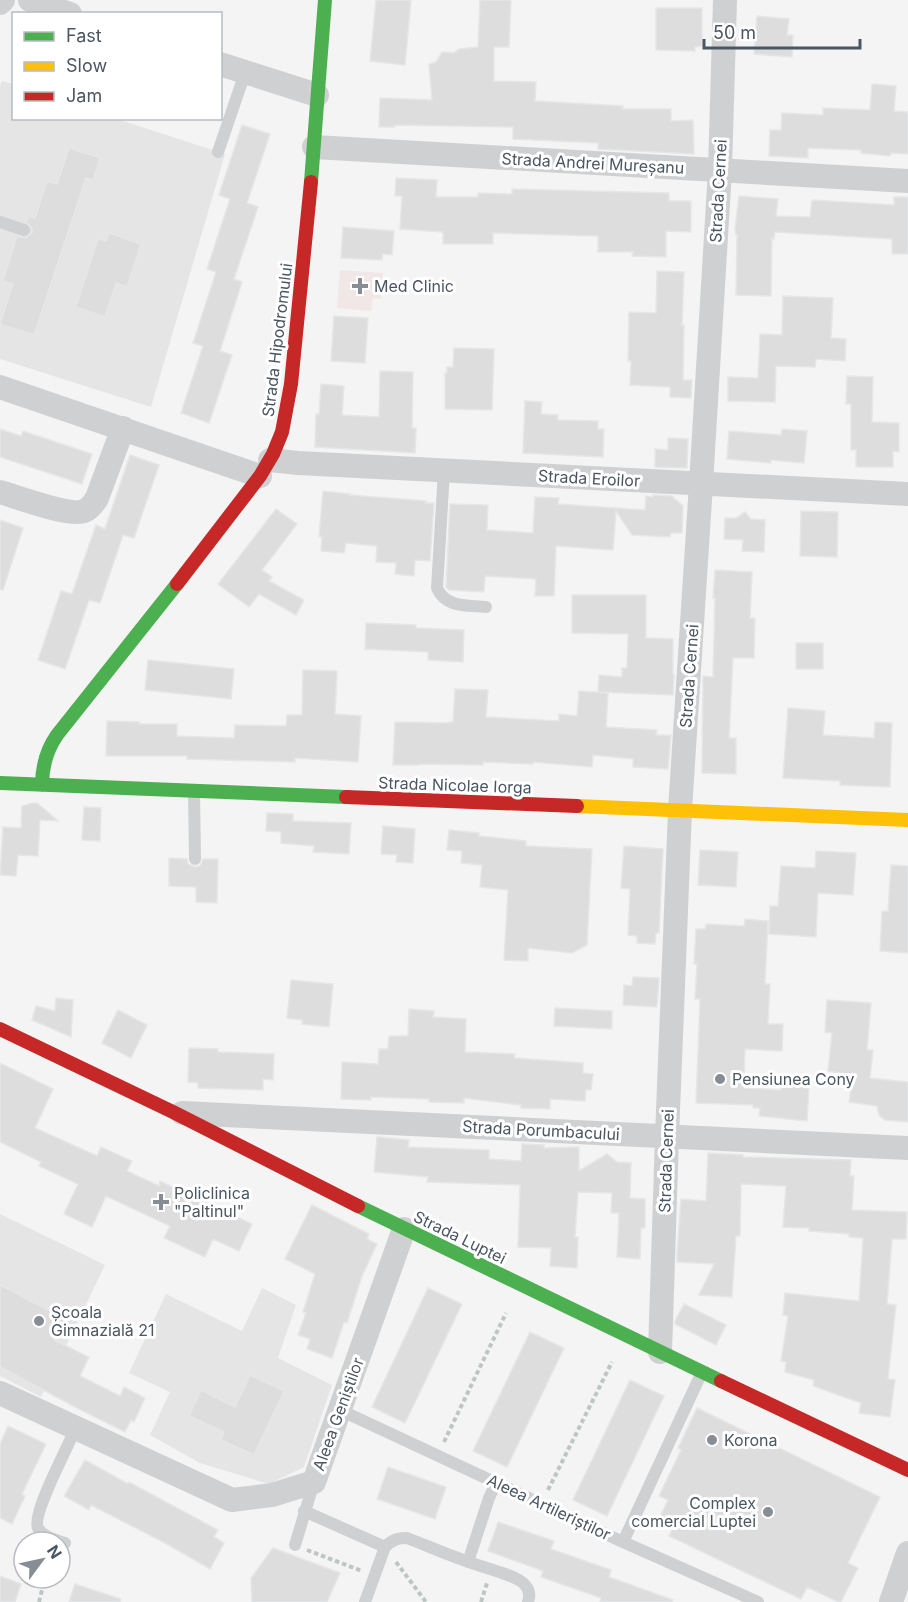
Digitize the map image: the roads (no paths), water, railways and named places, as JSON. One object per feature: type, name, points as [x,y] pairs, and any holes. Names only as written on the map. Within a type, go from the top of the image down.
[{"type":"street","points":[[30,0],[64,12]]},
{"type":"street","name":"Strada Hipodromului","points":[[42,785],[42,766],[45,755],[57,735],[188,570],[265,468],[280,438],[291,384],[314,147],[325,0]]},
{"type":"street","name":"Strada Cernei","points":[[660,1352],[666,1136],[680,810],[720,170],[725,0]]},
{"type":"street","points":[[222,65],[317,95]]},
{"type":"street","name":"Strada Andrei Mureșanu","points":[[314,147],[908,181]]},
{"type":"street","name":"Strada Eroilor","points":[[0,387],[123,428],[265,468],[298,463],[908,494]]},
{"type":"street","points":[[0,492],[65,511],[76,513],[85,511],[93,505],[97,498],[123,428]]},
{"type":"street","name":"Strada Nicolae Iorga","points":[[0,783],[908,820]]},
{"type":"street","name":"Strada Luptei","points":[[0,1029],[174,1112],[404,1228],[908,1470]]},
{"type":"street","name":"Strada Porumbacului","points":[[174,1112],[908,1148]]},
{"type":"street","name":"Aleea Geniștilor","points":[[0,1394],[232,1500],[273,1495],[314,1482],[404,1228]]},
{"type":"street","points":[[891,1602],[908,1553]]},
{"type":"lane","points":[[218,152],[245,73]]},
{"type":"lane","points":[[0,222],[24,230]]},
{"type":"lane","points":[[444,471],[437,588],[442,598],[448,602],[486,607]]},
{"type":"lane","points":[[194,791],[195,859]]},
{"type":"lane","points":[[624,1542],[702,1372]]},
{"type":"lane","name":"Aleea Artileriștilor","points":[[340,1410],[758,1602]]},
{"type":"lane","points":[[39,1530],[36,1522],[43,1498],[75,1429]]},
{"type":"lane","points":[[295,1545],[314,1482]]},
{"type":"lane","points":[[468,1562],[496,1483]]},
{"type":"lane","points":[[304,1511],[385,1547]]},
{"type":"lane","points":[[365,1602],[385,1547],[390,1541],[407,1538],[513,1577],[524,1583],[529,1590],[528,1602]]},
{"type":"lane","points":[[722,1602],[727,1588]]},
{"type":"place","name":"Med Clinic","points":[[360,286]]},
{"type":"place","name":"Pensiunea Cony","points":[[720,1079]]},
{"type":"place","name":"Policlinica \"Paltinul\"","points":[[161,1202]]},
{"type":"place","name":"Școala Gimnazială 21","points":[[39,1321]]},
{"type":"place","name":"Korona","points":[[712,1440]]},
{"type":"place","name":"Complex comercial Luptei","points":[[768,1512]]}]
